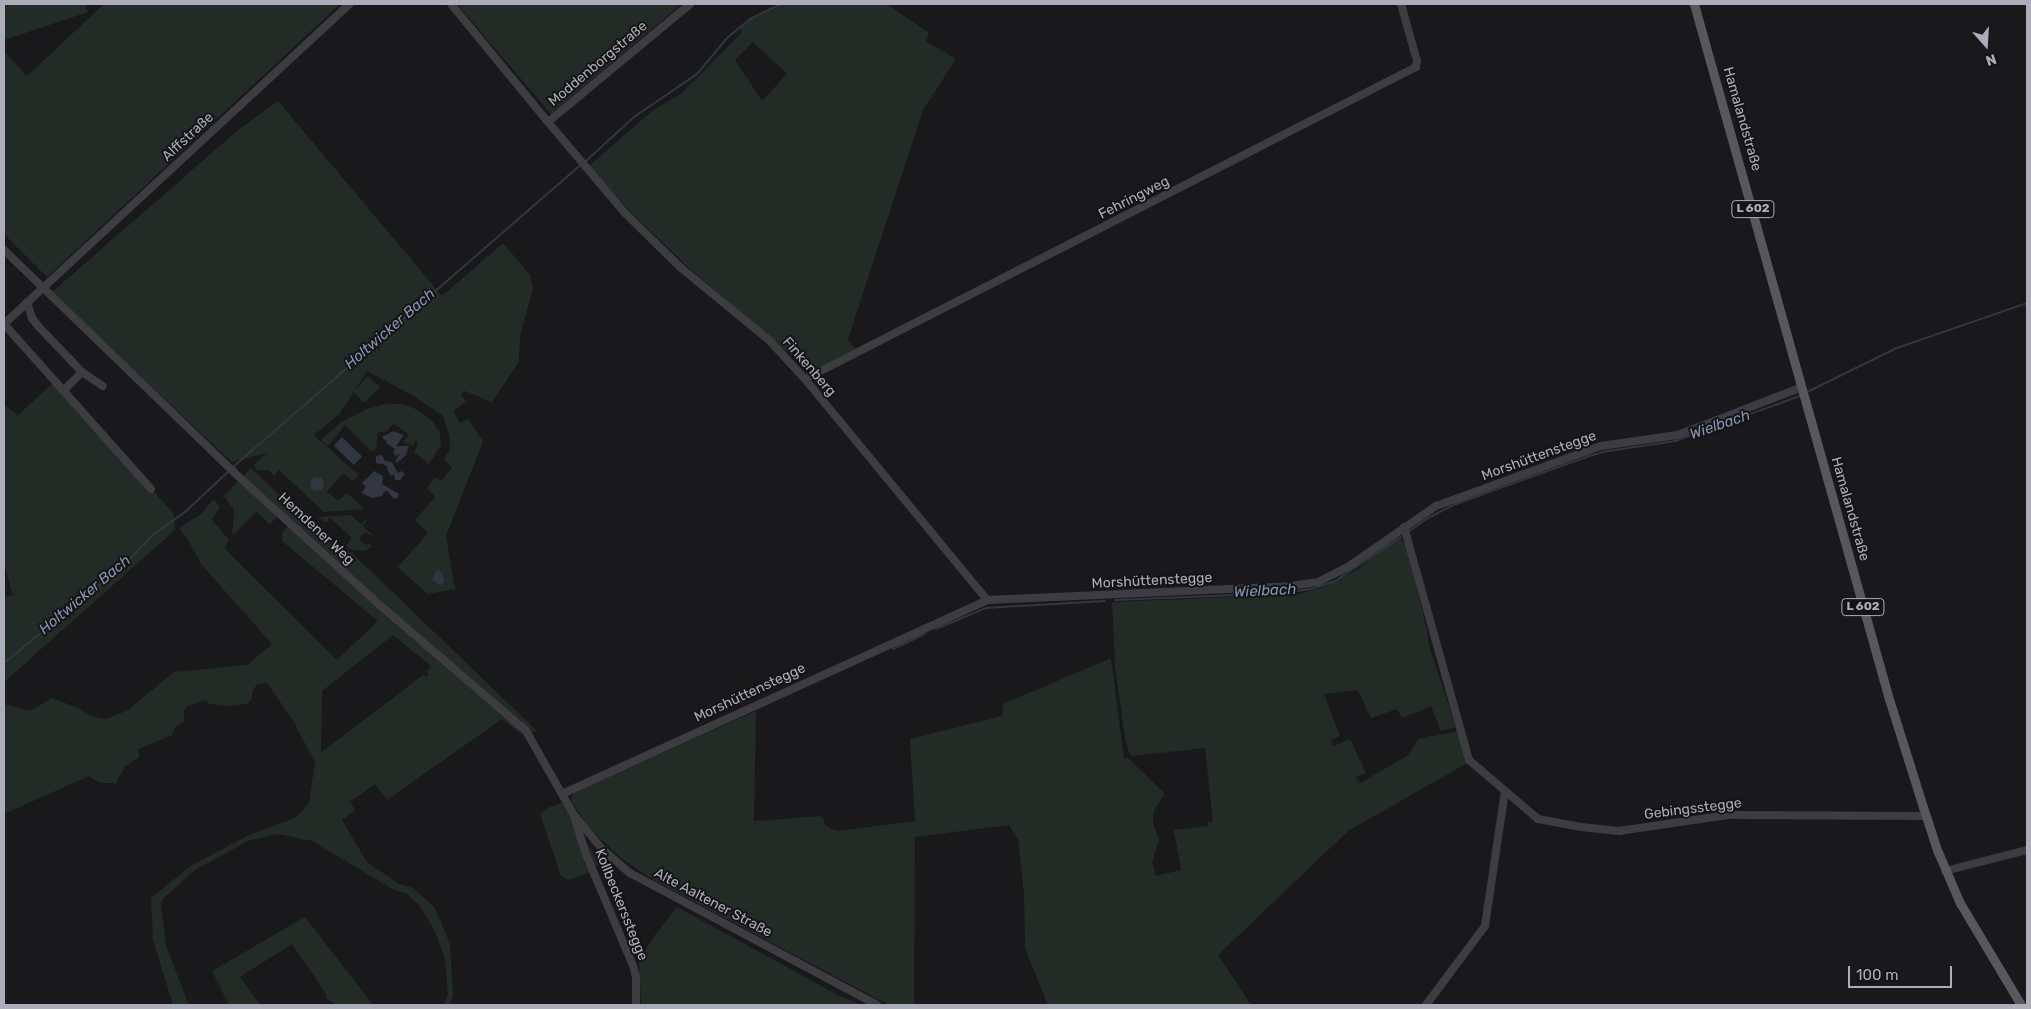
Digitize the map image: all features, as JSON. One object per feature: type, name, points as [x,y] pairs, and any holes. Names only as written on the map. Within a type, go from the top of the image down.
[{"type":"main road","name":"Hamalandstraße","points":[[1694,4],[1889,699],[1926,816],[1945,871],[1975,932],[2021,1005]]},
{"type":"street","name":"Alffstraße","points":[[44,288],[349,4]]},
{"type":"street","name":"Moddenborgstraße","points":[[451,4],[548,122],[690,4]]},
{"type":"street","name":"Fehringweg","points":[[804,379],[1416,67],[1401,4]]},
{"type":"street","name":"Finkenberg","points":[[548,122],[625,213],[680,267],[769,340],[804,379],[988,600]]},
{"type":"street","name":"Hemdener Weg","points":[[4,250],[238,476],[382,607],[526,731],[562,794]]},
{"type":"street","points":[[44,288],[4,324],[151,489]]},
{"type":"street","points":[[27,302],[32,318],[38,326],[82,372],[103,386]]},
{"type":"street","points":[[64,390],[82,372]]},
{"type":"street","name":"Morshüttenstegge","points":[[562,794],[988,600],[1305,585],[1332,576],[1436,506],[1601,446],[1677,435],[1803,387]]},
{"type":"street","name":"Gebingsstegge","points":[[1404,527],[1469,760],[1538,819],[1581,827],[1619,831],[1728,815],[1926,816]]},
{"type":"street","points":[[1426,1005],[1485,926],[1505,791]]},
{"type":"street","name":"Alte Aaltener Straße","points":[[562,794],[574,815],[602,849],[630,873],[876,1005]]},
{"type":"street","name":"Kollbeckersstegge","points":[[574,815],[585,852],[632,963],[636,976],[636,1005]]},
{"type":"street","points":[[1945,871],[2027,850]]},
{"type":"shaded area","points":[[4,4],[85,4],[88,12],[4,40]]},
{"type":"shaded area","points":[[104,4],[340,4],[47,277],[4,234],[4,51],[27,76]]},
{"type":"shaded area","points":[[457,4],[682,4],[551,114]]},
{"type":"shaded area","points":[[782,4],[887,4],[929,33],[926,41],[956,59],[923,110],[848,339],[855,349],[813,370],[807,369],[688,267],[629,210],[589,166],[652,111],[682,93],[742,32],[740,27],[750,19]],"holes":[[[753,42],[787,74],[762,101],[735,60]]]},
{"type":"shaded area","points":[[278,101],[442,296],[503,243],[530,275],[533,288],[520,336],[519,362],[492,402],[465,391],[461,394],[466,402],[453,411],[460,423],[468,419],[483,441],[446,536],[455,589],[427,594],[398,567],[428,533],[415,520],[435,497],[427,488],[436,477],[441,481],[452,468],[444,459],[450,450],[449,435],[443,416],[412,395],[367,371],[340,413],[314,435],[359,474],[353,481],[343,473],[327,492],[338,501],[347,493],[364,509],[324,512],[279,470],[274,476],[269,470],[257,470],[254,465],[267,453],[232,462],[51,293],[238,130]]},
{"type":"shaded area","points":[[368,376],[380,387],[365,403],[353,392]]},
{"type":"shaded area","points":[[55,381],[174,514],[175,530],[4,682],[4,597],[13,595],[4,564],[4,405],[18,415]]},
{"type":"shaded area","points":[[387,404],[403,404],[418,410],[432,421],[440,433],[441,445],[429,464],[414,452],[418,444],[417,440],[415,440],[413,446],[403,442],[409,435],[394,423],[387,431],[378,432],[376,449],[372,452],[345,425],[328,446],[321,440],[341,422],[369,408]]},
{"type":"shaded area","points":[[393,431],[404,435],[396,446],[409,446],[406,455],[397,463],[395,461],[400,454],[396,456],[393,452],[395,449],[386,443],[382,437]]},
{"type":"shaded area","points":[[342,437],[362,456],[354,465],[334,446]]},
{"type":"shaded area","points":[[382,455],[385,461],[392,462],[398,473],[401,471],[405,474],[400,480],[395,480],[394,475],[390,475],[386,465],[376,463],[376,456]]},
{"type":"shaded area","points":[[251,468],[330,543],[352,553],[537,731],[521,734],[502,719],[387,800],[375,784],[350,802],[355,810],[342,820],[367,862],[399,884],[413,888],[435,908],[450,944],[453,995],[450,1005],[444,1005],[448,994],[445,959],[435,931],[418,904],[406,893],[394,890],[312,841],[278,834],[250,840],[195,870],[163,899],[161,905],[166,946],[189,1005],[173,1005],[153,940],[151,898],[192,865],[251,834],[295,818],[309,803],[315,762],[292,719],[267,683],[257,684],[252,692],[252,699],[247,704],[228,706],[209,704],[206,700],[188,706],[184,711],[184,722],[175,727],[172,735],[137,750],[140,757],[125,766],[116,783],[100,783],[89,776],[4,814],[4,704],[30,711],[52,698],[78,708],[91,716],[107,719],[128,710],[174,672],[247,665],[272,644],[201,564],[179,528],[201,514],[214,499],[220,507],[212,520],[229,540],[224,548],[337,660],[378,621],[282,541],[282,533],[288,526],[277,517],[270,524],[256,512],[232,536],[234,510],[224,496]],"holes":[[[393,635],[431,666],[426,671],[429,674],[426,677],[423,675],[322,752],[321,755],[322,691]]]},
{"type":"shaded area","points":[[374,471],[383,476],[382,484],[399,494],[398,498],[394,499],[387,491],[382,496],[372,498],[361,493],[366,487],[362,483]]},
{"type":"shaded area","points":[[314,477],[320,477],[324,484],[320,491],[314,491],[310,487],[310,481]]},
{"type":"shaded area","points":[[351,515],[361,524],[367,520],[363,526],[373,536],[365,532],[359,539],[366,545],[369,543],[372,546],[365,551],[349,549],[346,546],[352,538],[330,517],[326,523],[318,517]]},
{"type":"shaded area","points":[[1401,538],[1407,550],[1428,634],[1428,643],[1456,727],[1441,731],[1431,706],[1402,718],[1397,709],[1371,718],[1358,690],[1324,694],[1340,736],[1331,740],[1333,746],[1350,739],[1366,773],[1356,777],[1360,783],[1407,756],[1419,739],[1457,731],[1467,763],[1348,831],[1218,955],[1251,1005],[1048,1005],[1025,948],[1024,892],[1018,840],[1009,825],[915,837],[914,1005],[889,1005],[655,881],[621,858],[589,828],[571,801],[573,793],[756,711],[754,821],[822,816],[826,826],[837,831],[915,821],[910,739],[1002,716],[1003,704],[1111,658],[1124,758],[1128,758],[1165,794],[1154,811],[1153,823],[1159,839],[1152,863],[1156,876],[1181,870],[1174,830],[1208,826],[1208,822],[1213,822],[1205,748],[1132,756],[1129,752],[1125,738],[1115,667],[1112,602],[1299,594],[1321,588],[1357,570],[1391,541]]},
{"type":"shaded area","points":[[437,570],[442,572],[444,582],[440,585],[432,580]]},
{"type":"shaded area","points":[[564,802],[599,864],[590,872],[568,880],[561,876],[540,814],[550,807]]},
{"type":"shaded area","points":[[677,907],[836,994],[861,1005],[641,1005],[639,960],[655,935]]},
{"type":"shaded area","points":[[305,917],[373,1005],[336,1005],[325,997],[327,995],[292,944],[240,977],[260,1005],[229,1005],[212,971]]},
{"type":"waterway","name":"Holtwicker Bach","points":[[586,161],[634,117],[697,74],[728,37],[750,19],[781,4]]},
{"type":"waterway","name":"Holtwicker Bach","points":[[233,467],[582,164]]},
{"type":"waterway","name":"Wielbach","points":[[1807,392],[1897,348],[2027,303]]},
{"type":"waterway","name":"Wielbach","points":[[1408,532],[1428,518],[1456,504],[1589,456],[1608,451],[1675,441],[1800,396]]},
{"type":"waterway","name":"Holtwicker Bach","points":[[4,663],[125,564],[153,535],[186,511],[229,471]]},
{"type":"waterway","name":"Wielbach","points":[[1115,600],[1285,593],[1315,588],[1335,581],[1401,537]]},
{"type":"waterway","name":"Wielbach","points":[[936,629],[986,608],[1105,601]]},
{"type":"waterway","name":"Wielbach","points":[[893,649],[925,634]]}]
